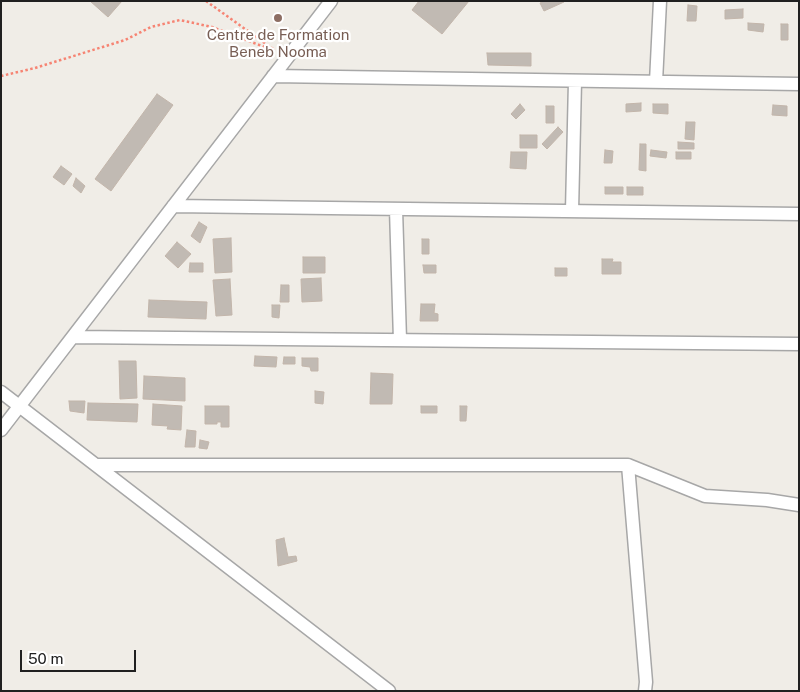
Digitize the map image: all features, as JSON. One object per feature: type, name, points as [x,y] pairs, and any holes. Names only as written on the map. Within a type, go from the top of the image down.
[{"type":"street","points":[[1,430],[331,1]]},
{"type":"street","points":[[656,82],[660,1]]},
{"type":"street","points":[[273,76],[799,84]]},
{"type":"street","points":[[572,211],[575,81]]},
{"type":"street","points":[[173,206],[799,214]]},
{"type":"street","points":[[396,209],[400,340]]},
{"type":"street","points":[[73,337],[799,344]]},
{"type":"street","points":[[1,392],[389,691]]},
{"type":"street","points":[[97,465],[628,465],[705,496],[767,500],[799,505]]},
{"type":"street","points":[[628,465],[646,682],[645,691]]},
{"type":"path","points":[[1,76],[34,68],[125,40],[150,27],[180,20],[212,27],[277,52],[206,1]]},
{"type":"building","points":[[90,1],[122,1],[108,17]]},
{"type":"building","points":[[419,1],[469,1],[442,34],[412,10]]},
{"type":"building","points":[[544,1],[564,2],[544,11],[540,3]]},
{"type":"building","points":[[688,5],[697,6],[696,21],[687,21]]},
{"type":"building","points":[[743,9],[743,18],[725,19],[725,10]]},
{"type":"building","points":[[748,23],[764,24],[763,32],[748,30]]},
{"type":"building","points":[[781,24],[788,24],[788,40],[781,40]]},
{"type":"building","points":[[487,53],[531,53],[531,66],[488,65]]},
{"type":"building","points":[[157,94],[173,105],[111,191],[95,179]]},
{"type":"building","points":[[641,103],[641,111],[626,112],[626,104]]},
{"type":"building","points":[[520,104],[525,110],[516,119],[511,114]]},
{"type":"building","points":[[653,104],[668,104],[668,114],[653,113]]},
{"type":"building","points":[[773,105],[787,106],[787,116],[772,115]]},
{"type":"building","points":[[546,106],[554,106],[554,123],[546,123]]},
{"type":"building","points":[[686,122],[695,122],[694,140],[685,139]]},
{"type":"building","points":[[558,127],[563,132],[547,149],[542,144]]},
{"type":"building","points":[[520,135],[537,135],[537,148],[520,148]]},
{"type":"building","points":[[678,142],[694,143],[694,149],[678,149]]},
{"type":"building","points":[[640,144],[646,144],[646,171],[639,170]]},
{"type":"building","points":[[605,150],[613,151],[612,163],[604,163]]},
{"type":"building","points":[[651,150],[667,152],[666,158],[650,156]]},
{"type":"building","points":[[511,152],[527,152],[526,169],[510,168]]},
{"type":"building","points":[[676,152],[691,152],[691,159],[676,159]]},
{"type":"building","points":[[61,166],[72,174],[64,185],[53,177]]},
{"type":"building","points":[[76,178],[85,186],[81,193],[73,186]]},
{"type":"building","points":[[605,187],[623,187],[623,194],[605,194]]},
{"type":"building","points":[[627,187],[643,187],[643,195],[627,195]]},
{"type":"building","points":[[199,222],[207,227],[200,243],[191,236]]},
{"type":"building","points":[[231,238],[232,272],[215,273],[213,239]]},
{"type":"building","points":[[422,239],[429,239],[429,254],[422,254]]},
{"type":"building","points":[[177,242],[191,254],[178,268],[165,256]]},
{"type":"building","points":[[303,257],[325,257],[325,273],[303,273]]},
{"type":"building","points":[[602,259],[613,259],[612,262],[621,262],[621,274],[602,274]]},
{"type":"building","points":[[190,263],[203,263],[203,272],[189,272]]},
{"type":"building","points":[[423,265],[436,265],[436,273],[424,273]]},
{"type":"building","points":[[555,268],[567,268],[567,276],[555,276]]},
{"type":"building","points":[[321,278],[322,301],[302,302],[301,279]]},
{"type":"building","points":[[230,279],[232,315],[216,316],[213,280]]},
{"type":"building","points":[[281,285],[289,285],[289,302],[280,302]]},
{"type":"building","points":[[149,300],[207,302],[206,319],[148,317]]},
{"type":"building","points":[[421,304],[435,304],[434,313],[438,314],[438,321],[420,321]]},
{"type":"building","points":[[272,305],[280,305],[279,318],[272,317]]},
{"type":"building","points":[[255,356],[277,357],[276,367],[254,366]]},
{"type":"building","points":[[284,357],[295,357],[295,364],[283,364]]},
{"type":"building","points":[[302,358],[318,358],[318,371],[311,371],[310,367],[302,366]]},
{"type":"building","points":[[119,361],[136,361],[137,398],[120,399]]},
{"type":"building","points":[[371,373],[393,374],[392,404],[370,404]]},
{"type":"building","points":[[144,376],[185,378],[185,401],[143,399]]},
{"type":"building","points":[[315,391],[324,392],[323,404],[315,403]]},
{"type":"building","points":[[69,401],[85,401],[84,413],[70,411]]},
{"type":"building","points":[[88,403],[138,404],[137,422],[87,420]]},
{"type":"building","points":[[153,404],[182,406],[181,430],[167,429],[168,426],[152,425]]},
{"type":"building","points":[[205,406],[229,406],[229,427],[221,427],[221,422],[205,424]]},
{"type":"building","points":[[421,406],[437,406],[437,413],[421,413]]},
{"type":"building","points":[[460,406],[467,406],[466,421],[460,421]]},
{"type":"building","points":[[187,430],[196,431],[195,447],[185,447]]},
{"type":"building","points":[[200,440],[209,442],[207,449],[199,448]]},
{"type":"building","points":[[284,538],[288,557],[296,556],[297,561],[278,566],[276,540]]},
{"type":"place","name":"Centre de Formation Beneb Nooma","points":[[278,18]]}]
